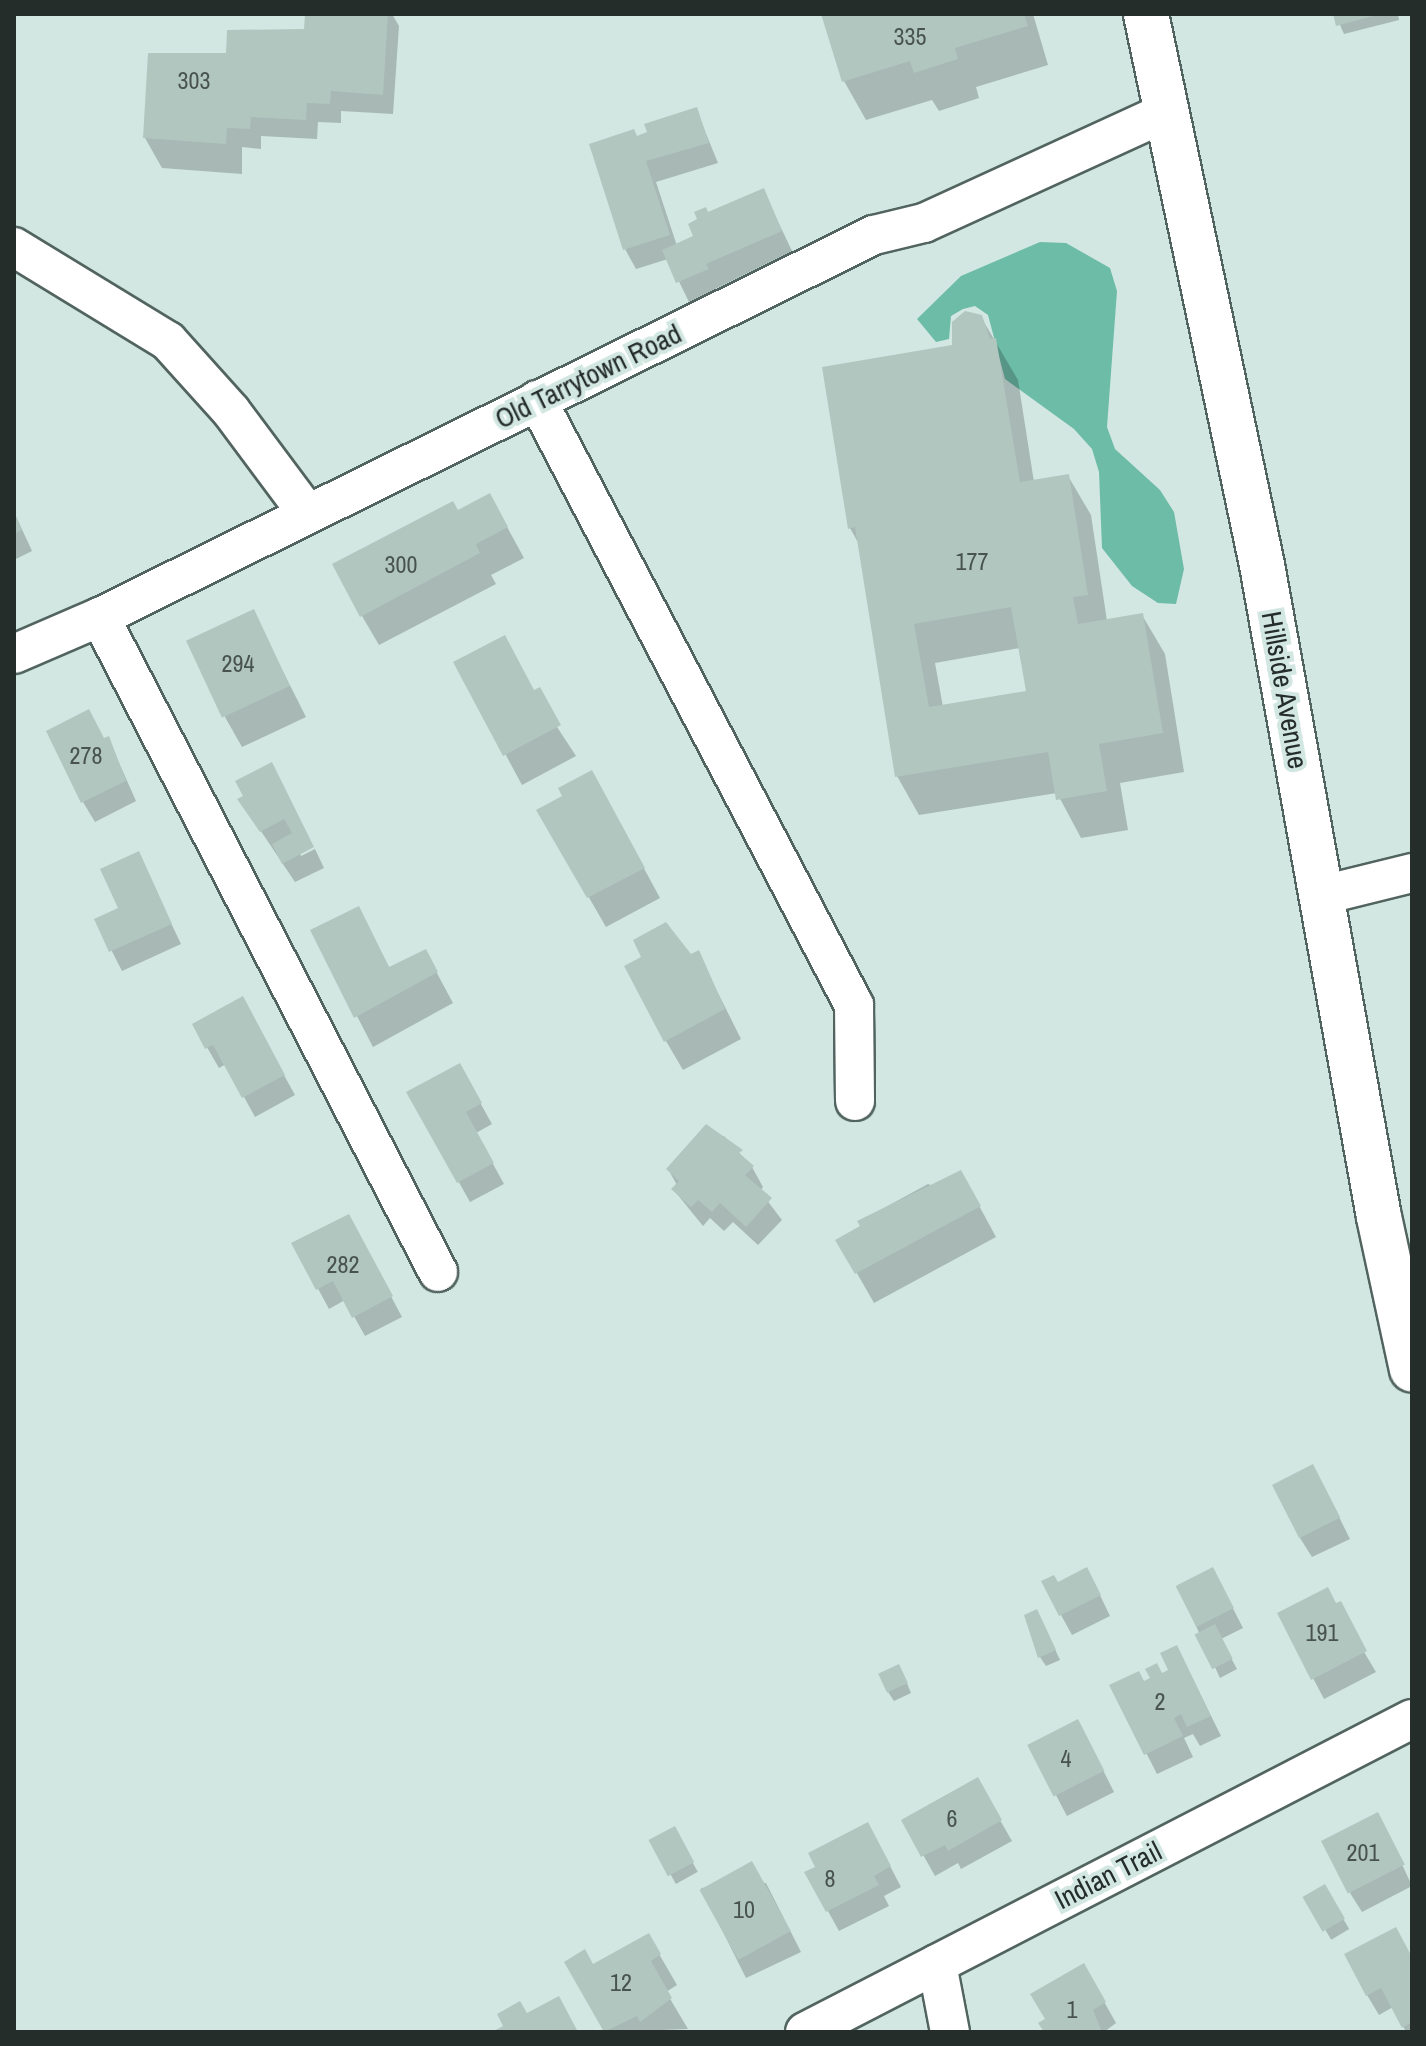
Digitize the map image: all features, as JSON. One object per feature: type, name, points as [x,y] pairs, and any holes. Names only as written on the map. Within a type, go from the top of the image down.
[{"type":"main road","name":"Hillside Avenue","points":[[1146,14],[1262,565],[1379,1217],[1412,1369]]},
{"type":"street","name":"Old Tarrytown Road","points":[[14,654],[100,617],[874,235],[924,223],[1167,112]]},
{"type":"street","points":[[14,247],[168,341],[231,411],[307,513]]},
{"type":"street","points":[[537,400],[854,1005],[855,1101]]},
{"type":"street","points":[[100,617],[438,1272]]},
{"type":"street","points":[[1323,895],[1412,873]]},
{"type":"street","name":"Indian Trail","points":[[805,2032],[1412,1719]]},
{"type":"street","points":[[937,1964],[950,2032]]},
{"type":"shaded area","points":[[1040,242],[1066,243],[1110,268],[1117,291],[1107,427],[1115,449],[1160,490],[1174,512],[1184,569],[1176,604],[1158,603],[1132,586],[1102,548],[1099,472],[1092,449],[1074,429],[1005,379],[988,315],[975,306],[963,309],[951,316],[949,339],[936,342],[917,319],[961,276]]},
{"type":"building","points":[[305,14],[388,14],[383,95],[331,91],[330,104],[307,103],[306,120],[251,117],[250,129],[227,128],[226,144],[143,138],[148,53],[226,53],[227,30],[304,29]]},
{"type":"building","points":[[821,14],[1024,14],[1028,26],[955,48],[958,59],[914,73],[910,61],[842,82]]},
{"type":"building","points":[[1333,14],[1377,14],[1377,15],[1336,26]]},
{"type":"building","points":[[697,107],[709,143],[646,161],[670,235],[623,250],[589,144],[634,129],[637,136],[647,132],[644,124]]},
{"type":"building","points":[[764,188],[782,231],[706,264],[709,269],[676,283],[662,250],[693,236],[688,224],[697,219],[694,212],[706,207],[708,212]]},
{"type":"building","points":[[965,311],[982,315],[990,339],[996,338],[1020,482],[1069,474],[1088,595],[1073,597],[1078,624],[1143,613],[1163,733],[1099,744],[1107,791],[1056,800],[1048,752],[895,777],[855,527],[848,529],[822,367],[952,345],[952,322]],"holes":[[[1011,607],[1026,691],[929,707],[914,624]]]},
{"type":"building","points":[[490,493],[508,527],[476,544],[480,553],[360,617],[332,564],[453,501],[458,510]]},
{"type":"building","points":[[14,512],[22,530],[14,534]]},
{"type":"building","points":[[254,609],[290,686],[222,718],[186,641]]},
{"type":"building","points":[[505,635],[534,690],[540,687],[561,725],[503,756],[453,662]]},
{"type":"building","points":[[89,709],[104,738],[109,736],[126,781],[81,803],[46,731]]},
{"type":"building","points":[[272,762],[314,847],[282,864],[272,844],[292,833],[284,819],[260,832],[237,799],[243,796],[235,781]]},
{"type":"building","points":[[592,770],[645,868],[587,898],[536,810],[562,796],[558,788]]},
{"type":"building","points":[[139,851],[172,924],[109,952],[94,919],[118,908],[100,869]]},
{"type":"building","points":[[359,906],[389,967],[426,949],[438,972],[354,1018],[310,930]]},
{"type":"building","points":[[666,922],[691,954],[699,950],[725,1009],[664,1042],[624,966],[641,957],[633,940]]},
{"type":"building","points":[[243,996],[285,1075],[242,1098],[213,1045],[205,1049],[192,1024]]},
{"type":"building","points":[[460,1063],[482,1103],[466,1112],[494,1163],[457,1183],[406,1092]]},
{"type":"building","points":[[706,1124],[743,1150],[739,1153],[754,1166],[745,1175],[772,1198],[746,1227],[720,1203],[712,1212],[698,1200],[691,1207],[671,1189],[679,1181],[666,1169]]},
{"type":"building","points":[[961,1170],[981,1206],[855,1274],[835,1240],[860,1226],[857,1221]]},
{"type":"building","points":[[349,1214],[393,1296],[352,1318],[333,1281],[316,1290],[291,1243]]},
{"type":"building","points":[[1313,1464],[1340,1517],[1299,1538],[1272,1485]]},
{"type":"building","points":[[1087,1567],[1101,1595],[1059,1616],[1041,1581],[1054,1575],[1058,1582]]},
{"type":"building","points":[[1213,1567],[1234,1608],[1196,1627],[1176,1586]]},
{"type":"building","points":[[1328,1587],[1336,1603],[1341,1601],[1367,1651],[1311,1680],[1277,1613]]},
{"type":"building","points":[[1037,1609],[1056,1650],[1038,1658],[1024,1615]]},
{"type":"building","points":[[1215,1624],[1233,1659],[1212,1669],[1195,1634]]},
{"type":"building","points":[[1177,1645],[1211,1716],[1187,1727],[1181,1714],[1174,1718],[1183,1736],[1144,1755],[1109,1685],[1139,1671],[1144,1681],[1150,1678],[1145,1669],[1157,1663],[1162,1673],[1168,1670],[1160,1653]]},
{"type":"building","points":[[899,1664],[908,1683],[887,1693],[878,1674]]},
{"type":"building","points":[[1078,1719],[1104,1771],[1054,1797],[1027,1745]]},
{"type":"building","points":[[978,1777],[1002,1820],[948,1851],[945,1845],[921,1857],[901,1820]]},
{"type":"building","points":[[1378,1812],[1405,1865],[1348,1894],[1321,1841]]},
{"type":"building","points":[[868,1822],[891,1866],[874,1876],[879,1885],[826,1912],[804,1872],[815,1867],[808,1853]]},
{"type":"building","points":[[675,1826],[694,1862],[668,1876],[649,1840]]},
{"type":"building","points":[[752,1861],[791,1931],[738,1960],[700,1890]]},
{"type":"building","points":[[1325,1884],[1345,1919],[1322,1932],[1302,1897]]},
{"type":"building","points":[[1396,1927],[1412,1957],[1412,2022],[1402,2028],[1381,1988],[1366,1996],[1344,1954]]},
{"type":"building","points":[[649,1933],[661,1954],[651,1961],[672,1998],[640,2022],[637,2016],[604,2032],[564,1962],[585,1949],[593,1964]]},
{"type":"building","points":[[1084,1963],[1106,2002],[1093,2010],[1102,2032],[1044,2032],[1038,2023],[1045,2019],[1030,1994]]},
{"type":"building","points":[[559,1996],[578,2032],[492,2032],[503,2026],[497,2014],[520,2001],[527,2013]]}]
